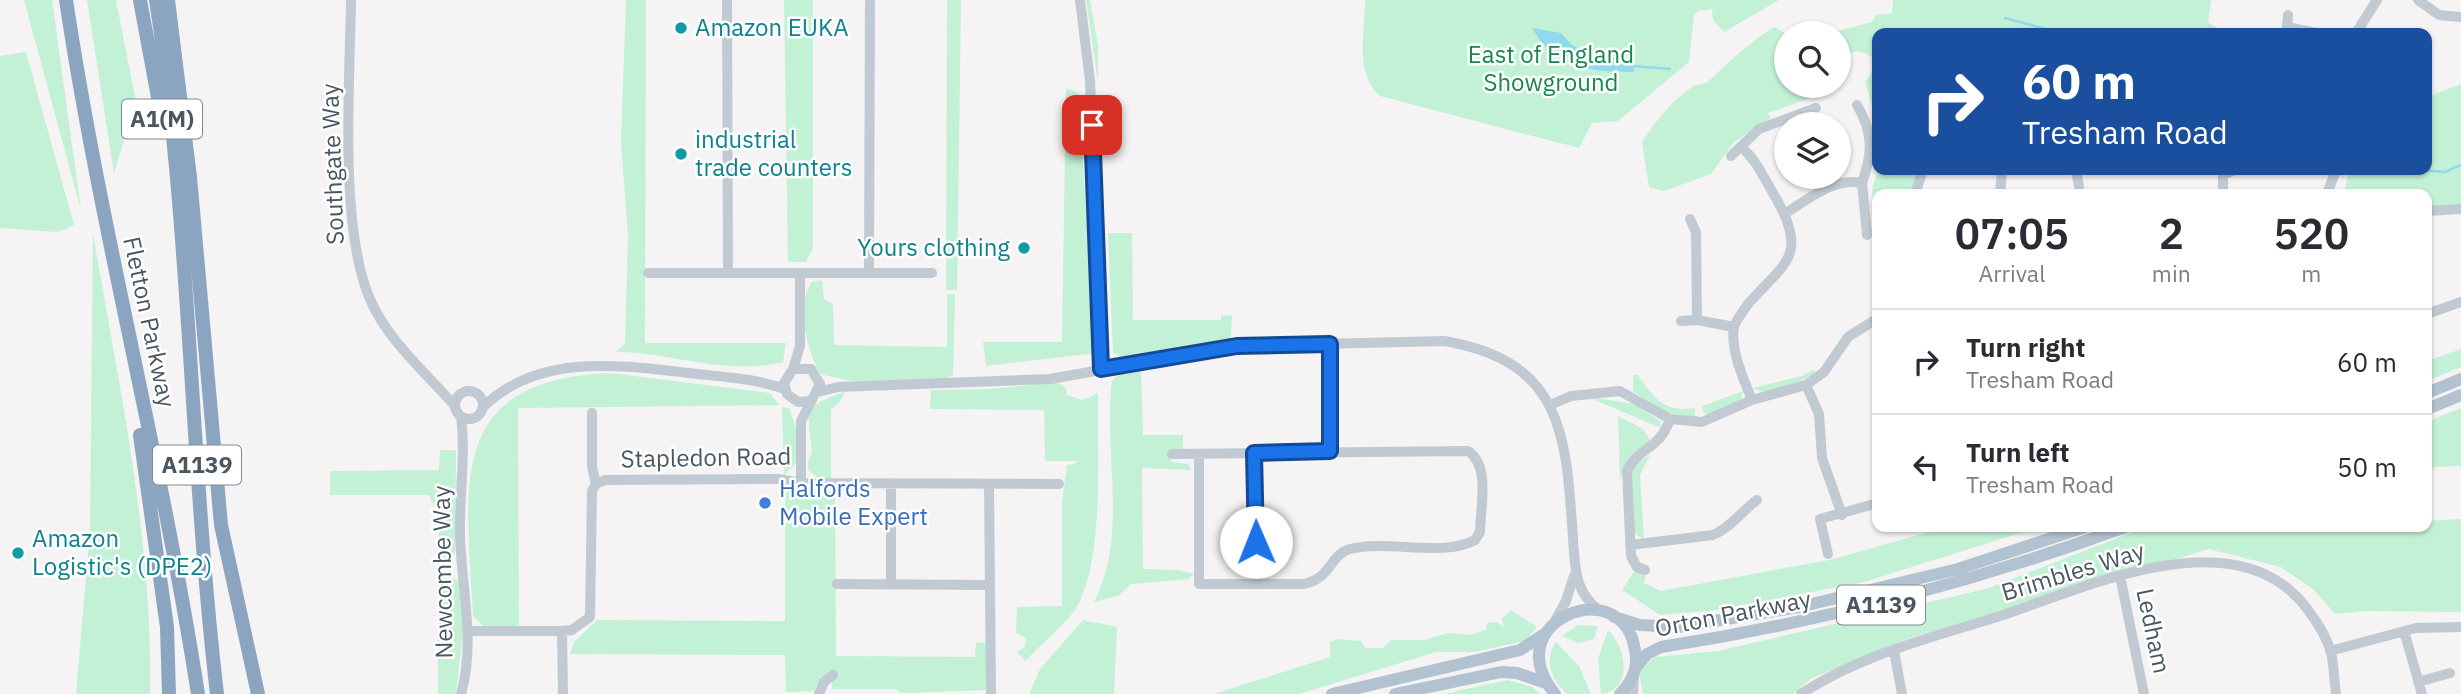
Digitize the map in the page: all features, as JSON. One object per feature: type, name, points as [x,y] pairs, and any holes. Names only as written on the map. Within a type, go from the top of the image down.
[{"type":"highway","name":"Fletton Parkway","points":[[66,0],[123,313],[175,558],[198,694]]},
{"type":"highway","name":"A1(M)","points":[[140,0],[181,239]]},
{"type":"highway","name":"Fletton Parkway","points":[[156,0],[178,178],[217,694]]},
{"type":"highway","points":[[168,0],[189,166],[220,525],[258,694]]},
{"type":"highway","points":[[123,313],[167,627],[169,694]]},
{"type":"main road","points":[[2432,391],[2461,379]]},
{"type":"main road","points":[[2432,407],[2461,395]]},
{"type":"main road","name":"Orton Parkway","points":[[1599,610],[1640,625],[1678,627],[1786,610],[1958,569],[2070,532]]},
{"type":"main road","name":"Orton Parkway","points":[[1635,669],[1647,654],[1661,647],[1802,623],[1877,606],[1963,582],[2110,532]]},
{"type":"main road","points":[[1332,694],[1520,650],[1545,633],[1555,621],[1576,610],[1599,610]]},
{"type":"main road","points":[[1614,617],[1630,633],[1636,655],[1635,669],[1620,694]]},
{"type":"main road","points":[[1545,633],[1539,658],[1546,683],[1555,694]]},
{"type":"main road","points":[[1395,694],[1501,672],[1517,673],[1546,683]]},
{"type":"street","name":"Southgate Way","points":[[351,0],[351,174],[358,260],[369,298],[386,328],[455,406]]},
{"type":"street","points":[[727,0],[728,272]]},
{"type":"street","points":[[869,273],[870,0]]},
{"type":"street","points":[[1080,0],[1091,99],[1101,369]]},
{"type":"street","points":[[2359,28],[2377,0]]},
{"type":"street","points":[[2418,0],[2439,15],[2461,17]]},
{"type":"street","points":[[1857,105],[1867,122],[1872,145],[1862,183],[1867,235]]},
{"type":"street","points":[[1731,156],[1759,129],[1816,108]]},
{"type":"street","points":[[1741,147],[1754,160],[1784,214],[1791,235],[1789,260],[1745,309],[1734,327],[1737,356],[1752,400]]},
{"type":"street","points":[[2077,175],[2079,187]]},
{"type":"street","points":[[1784,214],[1831,185],[1849,180],[1862,183]]},
{"type":"street","points":[[2432,211],[2461,209]]},
{"type":"street","points":[[1690,219],[1696,232],[1698,320]]},
{"type":"street","points":[[648,273],[932,273]]},
{"type":"street","points":[[788,394],[790,372],[800,346],[800,273]]},
{"type":"street","points":[[2432,312],[2461,302]]},
{"type":"street","points":[[1681,321],[1698,320],[1734,327]]},
{"type":"street","points":[[1550,405],[1561,398],[1586,393],[1620,391],[1670,419],[1702,422],[1752,400],[1805,385],[1824,372],[1848,337],[1872,322]]},
{"type":"street","points":[[437,385],[475,392],[506,388],[554,370],[580,365],[634,367],[763,381],[798,402],[838,387],[1051,379],[1237,346],[1444,341],[1465,344],[1494,354],[1518,367],[1538,386],[1550,405],[1562,431],[1568,463],[1575,572],[1584,598],[1599,610]]},
{"type":"street","points":[[1330,344],[1330,451]]},
{"type":"street","points":[[800,346],[814,374],[814,396]]},
{"type":"street","points":[[763,381],[790,372],[814,374],[838,387]]},
{"type":"street","points":[[1805,385],[1819,414],[1822,458],[1842,515]]},
{"type":"street","points":[[463,391],[457,397],[455,406],[461,417],[477,417],[484,406],[506,388]]},
{"type":"street","points":[[475,392],[482,398],[484,406]]},
{"type":"street","name":"Stapledon Road","points":[[562,631],[572,630],[590,617],[592,491],[596,484],[617,480],[778,479],[801,482],[801,421],[788,394]]},
{"type":"street","name":"Stapledon Road","points":[[801,421],[814,396]]},
{"type":"street","points":[[592,413],[592,467],[596,484]]},
{"type":"street","name":"Newcombe Way","points":[[461,417],[465,448],[460,539],[468,631],[468,657],[461,694]]},
{"type":"street","name":"Newcombe Way","points":[[465,448],[477,417]]},
{"type":"street","points":[[1646,570],[1633,562],[1627,471],[1633,458],[1653,448],[1665,433],[1670,419]]},
{"type":"street","points":[[1172,454],[1468,451],[1475,456],[1482,468],[1480,532],[1475,540],[1460,546],[1383,546],[1349,550],[1337,557],[1319,580],[1304,584],[1199,584],[1199,454]]},
{"type":"street","points":[[1254,453],[1258,584]]},
{"type":"street","points":[[801,482],[1059,484]]},
{"type":"street","points":[[891,484],[891,584]]},
{"type":"street","points":[[989,484],[991,694]]},
{"type":"street","points":[[1630,545],[1713,535],[1724,530],[1734,511],[1757,500]]},
{"type":"street","points":[[1828,554],[1820,519],[1872,505]]},
{"type":"street","name":"Brimbles Way","points":[[1801,694],[1836,672],[1894,651],[2120,576],[2198,562],[2254,569],[2278,580],[2302,601],[2330,651],[2336,694]]},
{"type":"street","points":[[1555,621],[1566,601],[1575,572]]},
{"type":"street","name":"Ledham","points":[[2120,576],[2144,694]]},
{"type":"street","points":[[837,584],[989,585]]},
{"type":"street","points":[[2330,651],[2404,631],[2433,626],[2461,627]]},
{"type":"street","points":[[468,631],[562,631],[563,694]]},
{"type":"street","points":[[2404,631],[2422,694]]},
{"type":"street","points":[[1894,651],[1902,694]]},
{"type":"street","points":[[1633,694],[1635,669]]},
{"type":"street","points":[[2418,682],[2450,673]]},
{"type":"street","points":[[819,694],[824,682],[833,675]]},
{"type":"green space","points":[[24,0],[52,0],[81,210]]},
{"type":"green space","points":[[87,0],[116,0],[136,102],[114,173]]},
{"type":"green space","points":[[626,0],[646,0],[645,343],[786,343],[783,362],[761,366],[719,365],[616,352],[625,343],[628,236],[621,142]]},
{"type":"green space","points":[[784,0],[813,0],[813,248],[806,262],[788,262]]},
{"type":"green space","points":[[947,0],[961,0],[957,290],[946,290]]},
{"type":"green space","points":[[1086,0],[1090,0],[1098,46],[1098,81]]},
{"type":"green space","name":"East of England Showground","points":[[1365,0],[1779,0],[1724,32],[1713,20],[1712,9],[1698,11],[1694,15],[1689,62],[1618,121],[1592,123],[1579,148],[1380,96],[1372,87],[1364,64]]},
{"type":"green space","points":[[1893,0],[2211,0],[2208,22],[2217,28],[1872,28],[1872,57],[1859,52],[1851,52],[1851,28],[1872,22],[1876,15],[1892,13]]},
{"type":"green space","points":[[1774,27],[1774,98],[1810,98],[1768,113],[1771,118],[1734,142],[1711,174],[1664,191],[1649,187],[1642,142],[1659,118],[1686,91],[1708,82]]},
{"type":"green space","points":[[26,52],[74,225],[58,232],[0,228],[0,56]]},
{"type":"green space","points":[[1872,72],[1872,104],[1865,82]]},
{"type":"green space","points":[[2461,84],[2461,209],[2432,211],[2432,189],[2345,189],[2348,175],[2432,175],[2432,95]]},
{"type":"green space","points":[[1066,88],[1078,93],[1096,353],[986,366],[983,342],[1062,342]]},
{"type":"green space","points":[[1876,175],[1919,175],[1913,189],[1872,189]]},
{"type":"green space","points":[[1102,179],[1110,356],[1106,350],[1099,180]]},
{"type":"green space","points":[[1108,233],[1132,233],[1133,320],[1221,320],[1221,315],[1232,316],[1231,339],[1224,343],[1127,360],[1113,353]]},
{"type":"green space","points":[[93,234],[140,520],[146,578],[150,694],[76,694],[90,531]]},
{"type":"green space","points":[[822,280],[824,299],[833,304],[834,345],[947,347],[947,294],[955,294],[953,375],[942,380],[851,381],[820,374],[807,340],[804,303],[812,282]]},
{"type":"green space","points":[[2461,349],[2461,367],[2432,379],[2432,359]]},
{"type":"green space","points":[[1141,369],[1143,435],[1183,435],[1183,450],[1171,452],[1171,462],[1188,464],[1192,470],[1142,468],[1143,569],[1178,570],[1194,574],[1188,579],[1131,584],[1118,596],[1094,602],[1104,577],[1113,522],[1110,437],[1112,381],[1122,372]]},
{"type":"green space","points":[[1814,370],[1815,373],[1784,388],[1759,391],[1753,388],[1801,376]]},
{"type":"green space","points":[[610,373],[770,393],[779,405],[518,408],[519,626],[484,627],[473,616],[468,525],[469,485],[476,450],[491,419],[517,396],[556,380]]},
{"type":"green space","points":[[1633,375],[1637,375],[1660,402],[1667,406],[1695,408],[1695,418],[1664,412],[1633,391]]},
{"type":"green space","points":[[1057,382],[1066,388],[1067,395],[1083,400],[1098,393],[1095,541],[1082,596],[1071,615],[1026,661],[1017,652],[1025,647],[1026,638],[1016,633],[1017,607],[1062,606],[1062,502],[1067,465],[1077,461],[1045,461],[1044,410],[930,409],[931,390],[991,389]]},
{"type":"green space","points":[[1743,391],[1741,400],[1709,415],[1704,413],[1702,406]]},
{"type":"green space","points":[[845,392],[840,402],[831,409],[831,479],[818,478],[808,470],[812,452],[810,412],[820,402]]},
{"type":"green space","points":[[1597,398],[1635,404],[1660,421],[1661,428],[1595,400]]},
{"type":"green space","points":[[782,407],[789,408],[796,428],[796,463],[784,475]]},
{"type":"green space","points":[[2461,408],[2461,466],[2432,468],[2432,420]]},
{"type":"green space","points":[[1618,416],[1643,429],[1652,443],[1623,468],[1620,480]]},
{"type":"green space","points":[[440,450],[456,450],[455,553],[449,562],[443,559],[439,552],[438,514],[429,495],[330,495],[330,471],[439,470]]},
{"type":"green space","points":[[1650,455],[1640,475],[1644,540],[1634,533],[1632,473],[1635,465]]},
{"type":"green space","points":[[785,487],[835,491],[836,656],[975,657],[976,643],[987,642],[987,690],[901,693],[896,689],[832,689],[832,671],[822,677],[814,691],[786,692],[785,655],[570,654],[574,642],[597,620],[785,621]]},
{"type":"green space","points":[[2461,519],[2461,612],[2363,611],[2335,614],[2314,590],[2281,567],[2209,549],[1907,639],[1812,678],[1793,694],[1643,694],[1639,672],[1655,657],[1718,651],[1986,589],[2133,532],[2432,532],[2432,521]]},
{"type":"green space","points":[[1928,532],[2023,532],[1864,582],[1718,610],[1660,615],[1622,590],[1635,570],[1646,574],[1644,583],[1661,591],[1834,559]]},
{"type":"green space","points":[[449,574],[459,582],[463,632],[456,694],[438,694],[438,580]]},
{"type":"green space","points":[[1511,610],[1537,627],[1525,641],[1474,652],[1436,652],[1299,694],[1214,694],[1330,657],[1330,642],[1338,639],[1361,641],[1365,648],[1383,648],[1391,640],[1424,640],[1448,633],[1471,635],[1486,630],[1487,623],[1497,622],[1504,628],[1502,618]]},
{"type":"green space","points":[[1083,620],[1117,627],[1114,694],[1029,694],[1040,669]]},
{"type":"green space","points":[[1578,625],[1598,626],[1594,639],[1578,643],[1562,636]]},
{"type":"green space","points":[[1608,630],[1619,646],[1624,666],[1619,685],[1612,691],[1601,694],[1598,659]]},
{"type":"green space","points":[[1556,642],[1579,666],[1591,694],[1568,694],[1558,684],[1550,663]]},
{"type":"green space","points":[[1507,680],[1532,687],[1540,694],[1444,694]]},
{"type":"water","points":[[1532,28],[1561,33],[1571,44],[1584,52],[1631,61],[1635,66],[1633,72],[1588,69],[1563,60],[1551,52]]},
{"type":"waterway","points":[[2005,18],[2042,28]]},
{"type":"waterway","points":[[1633,66],[1670,69]]},
{"type":"waterway","points":[[2432,171],[2445,172],[2461,165]]},
{"type":"place","name":"Amazon EUKA","points":[[681,28]]},
{"type":"place","name":"industrial trade counters","points":[[681,154]]},
{"type":"place","name":"Yours clothing","points":[[1024,248]]},
{"type":"place","name":"Halfords Mobile Expert","points":[[765,503]]},
{"type":"place","name":"Amazon Logistic's (DPE2)","points":[[18,553]]},
{"type":"route","points":[[1092,125],[1101,369],[1237,346],[1330,344],[1330,451],[1254,453],[1256,542]]}]
